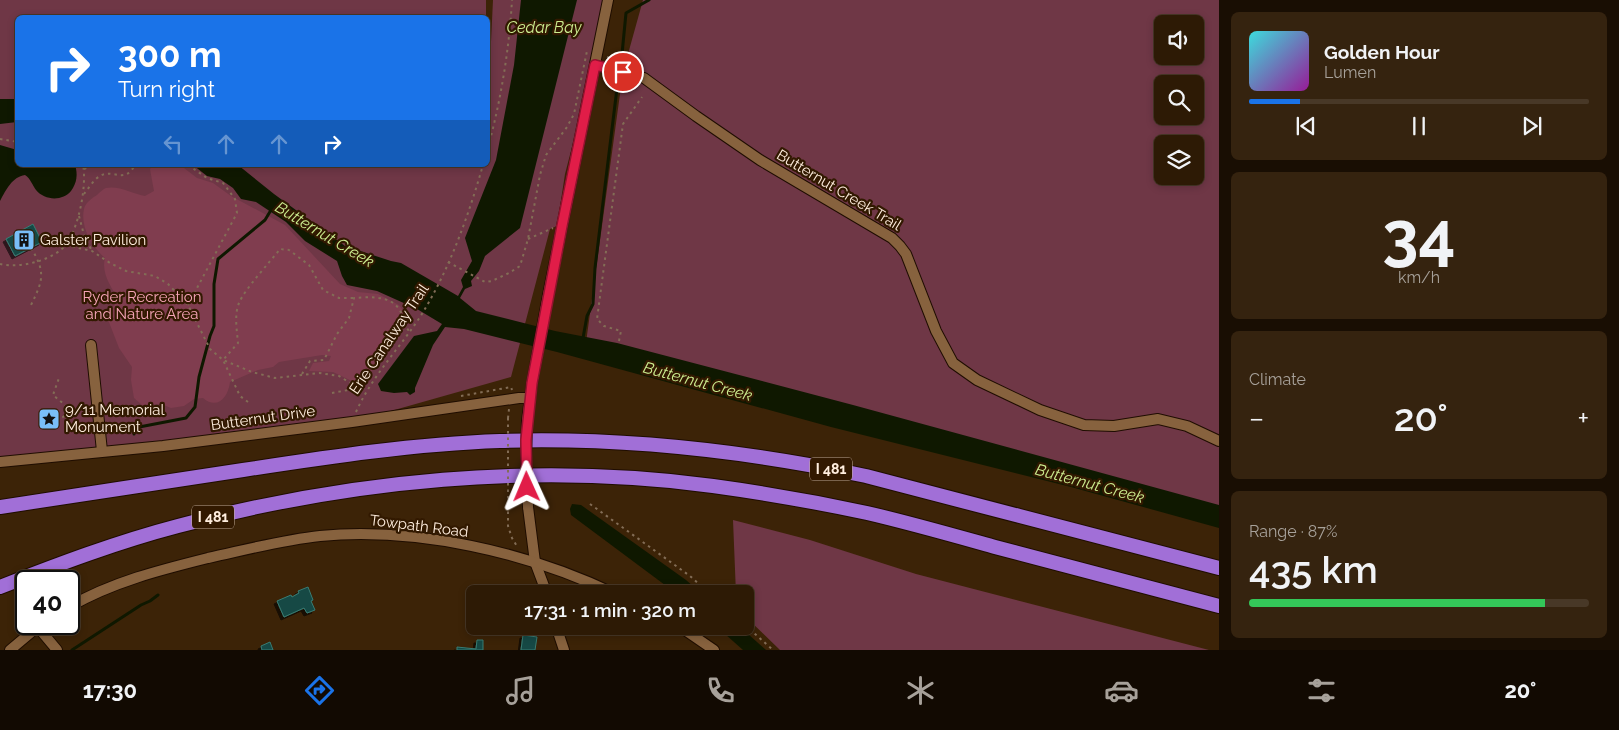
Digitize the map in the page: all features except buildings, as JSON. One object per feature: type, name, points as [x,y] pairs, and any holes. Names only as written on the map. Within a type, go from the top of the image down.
[{"type":"highway","name":"I 481","points":[[0,508],[304,461],[416,446],[501,441],[653,444],[744,454],[847,472],[1219,568]]},
{"type":"highway","name":"I 481","points":[[0,587],[75,558],[148,535],[250,508],[341,492],[434,481],[558,476],[633,479],[711,486],[807,501],[868,513],[1219,606]]},
{"type":"street","points":[[544,585],[535,562],[528,508],[527,421],[548,295],[608,0]]},
{"type":"street","points":[[595,65],[644,78]]},
{"type":"street","name":"Butternut Creek Trail","points":[[644,78],[760,160],[892,238],[906,254],[936,331],[953,363],[977,380],[1040,410],[1084,425],[1114,426],[1158,419],[1187,426],[1219,440]]},
{"type":"street","points":[[91,345],[102,451]]},
{"type":"street","name":"Butternut Drive","points":[[0,462],[163,446],[530,398]]},
{"type":"street","name":"Towpath Road","points":[[80,601],[146,574],[263,546],[319,536],[363,534],[409,537],[468,546],[535,562]]},
{"type":"street","points":[[535,562],[592,585]]},
{"type":"street","points":[[10,650],[28,635]]},
{"type":"street","points":[[47,635],[57,650]]},
{"type":"street","points":[[559,635],[564,650]]},
{"type":"street","points":[[692,635],[714,650]]},
{"type":"path","points":[[490,140],[504,78],[512,0]]},
{"type":"path","points":[[448,262],[485,282],[509,273],[520,266],[528,239],[546,155],[567,127],[574,114],[587,51],[632,63],[640,68],[644,78]]},
{"type":"path","points":[[619,341],[622,331],[604,326],[597,319],[623,124],[642,97]]},
{"type":"path","points":[[0,139],[15,142]]},
{"type":"path","points":[[0,264],[11,266],[39,261],[66,245],[79,214],[83,195],[84,169],[88,167]]},
{"type":"path","points":[[83,195],[99,177],[109,174],[124,176],[131,172],[134,167]]},
{"type":"path","points":[[188,305],[237,213],[235,199],[224,183],[207,178],[191,167]]},
{"type":"path","name":"Erie Canalway Trail","points":[[355,413],[365,392],[419,318],[439,284],[472,203],[482,167]]},
{"type":"path","points":[[79,214],[84,235],[92,251]]},
{"type":"path","points":[[528,239],[551,228],[562,226]]},
{"type":"path","points":[[66,245],[92,251],[126,271],[156,276],[168,284],[188,305],[210,349],[223,360],[252,372],[275,378],[319,373],[339,376],[365,392]]},
{"type":"path","points":[[31,248],[39,261],[42,273],[41,286],[31,305]]},
{"type":"path","points":[[223,360],[238,343],[236,327],[238,304],[280,250],[289,250],[309,265],[323,290],[339,298],[376,297],[390,302],[399,308],[405,326],[409,331]]},
{"type":"path","points":[[302,374],[310,361],[324,360],[329,353],[338,334],[349,318],[354,298]]},
{"type":"path","points":[[223,360],[240,396],[248,402]]},
{"type":"path","points":[[56,419],[66,416],[68,413],[65,405],[53,395],[59,378]]},
{"type":"path","points":[[332,393],[359,388]]},
{"type":"path","points":[[508,418],[508,526],[512,538],[517,545],[520,559]]},
{"type":"path","points":[[590,504],[700,585]]},
{"type":"path","points":[[754,633],[773,650]]},
{"type":"green space","name":"Ryder Recreation and Nature Area","points":[[0,0],[486,0],[486,15],[15,15],[15,167],[490,167],[490,62],[493,0],[610,0],[565,174],[557,226],[550,229],[511,377],[352,422],[0,462]]},
{"type":"green space","points":[[643,0],[1219,0],[1219,517],[585,350],[623,72]]},
{"type":"green space","points":[[152,167],[181,167],[197,178],[213,183],[231,196],[285,225],[340,284],[358,292],[378,294],[399,305],[409,318],[364,382],[358,384],[333,372],[309,371],[313,363],[329,361],[331,356],[322,355],[279,362],[273,367],[258,370],[230,382],[227,393],[221,401],[213,403],[203,398],[194,399],[184,406],[171,408],[161,404],[142,405],[134,398],[131,380],[132,367],[119,348],[107,317],[109,311],[119,300],[110,285],[104,269],[105,258],[96,248],[85,230],[83,216],[87,203],[106,188],[121,189],[145,196],[154,191],[150,169]]},
{"type":"green space","points":[[733,520],[810,540],[916,574],[1209,650],[780,650],[754,625],[754,585],[736,585]]},
{"type":"water","points":[[521,0],[577,0],[520,228],[485,256],[479,271],[471,281],[472,286],[465,289],[460,298],[476,311],[555,331],[617,343],[1219,505],[1219,528],[1071,487],[831,427],[557,352],[464,329],[445,327],[433,345],[415,392],[410,395],[407,392],[381,391],[378,384],[414,336],[437,331],[442,324],[417,309],[377,291],[347,285],[337,261],[305,241],[286,222],[256,202],[241,199],[233,188],[220,179],[207,176],[196,167],[240,167],[345,246],[401,263],[458,296],[463,287],[461,280],[472,261],[465,238],[496,160],[514,65]]},
{"type":"water","points":[[0,99],[15,99],[15,122],[0,124]]},
{"type":"water","points":[[0,145],[15,149],[15,167],[75,167],[75,185],[63,197],[49,198],[40,194],[25,175],[13,181],[0,201]]},
{"type":"water","points":[[572,504],[581,505],[692,585],[665,585],[571,515],[570,509]]},
{"type":"water","points":[[726,635],[749,635],[766,650],[743,650]]},
{"type":"waterway","points":[[622,54],[626,13],[649,0]]},
{"type":"waterway","points":[[583,338],[587,316],[593,304],[595,268],[618,80]]},
{"type":"waterway","name":"Butternut Creek","points":[[134,434],[134,428],[186,418],[195,407],[199,377],[214,326],[214,284],[218,259],[265,220],[271,210]]},
{"type":"waterway","points":[[72,650],[158,595]]},
{"type":"place","name":"Galster Pavilion","points":[[24,240]]},
{"type":"place","name":"9/11 Memorial Monument","points":[[49,419]]},
{"type":"route","points":[[527,487],[526,440],[532,383],[595,65],[623,72]]},
{"type":"water label","name":"Cedar Bay","points":[[544,27]]}]
